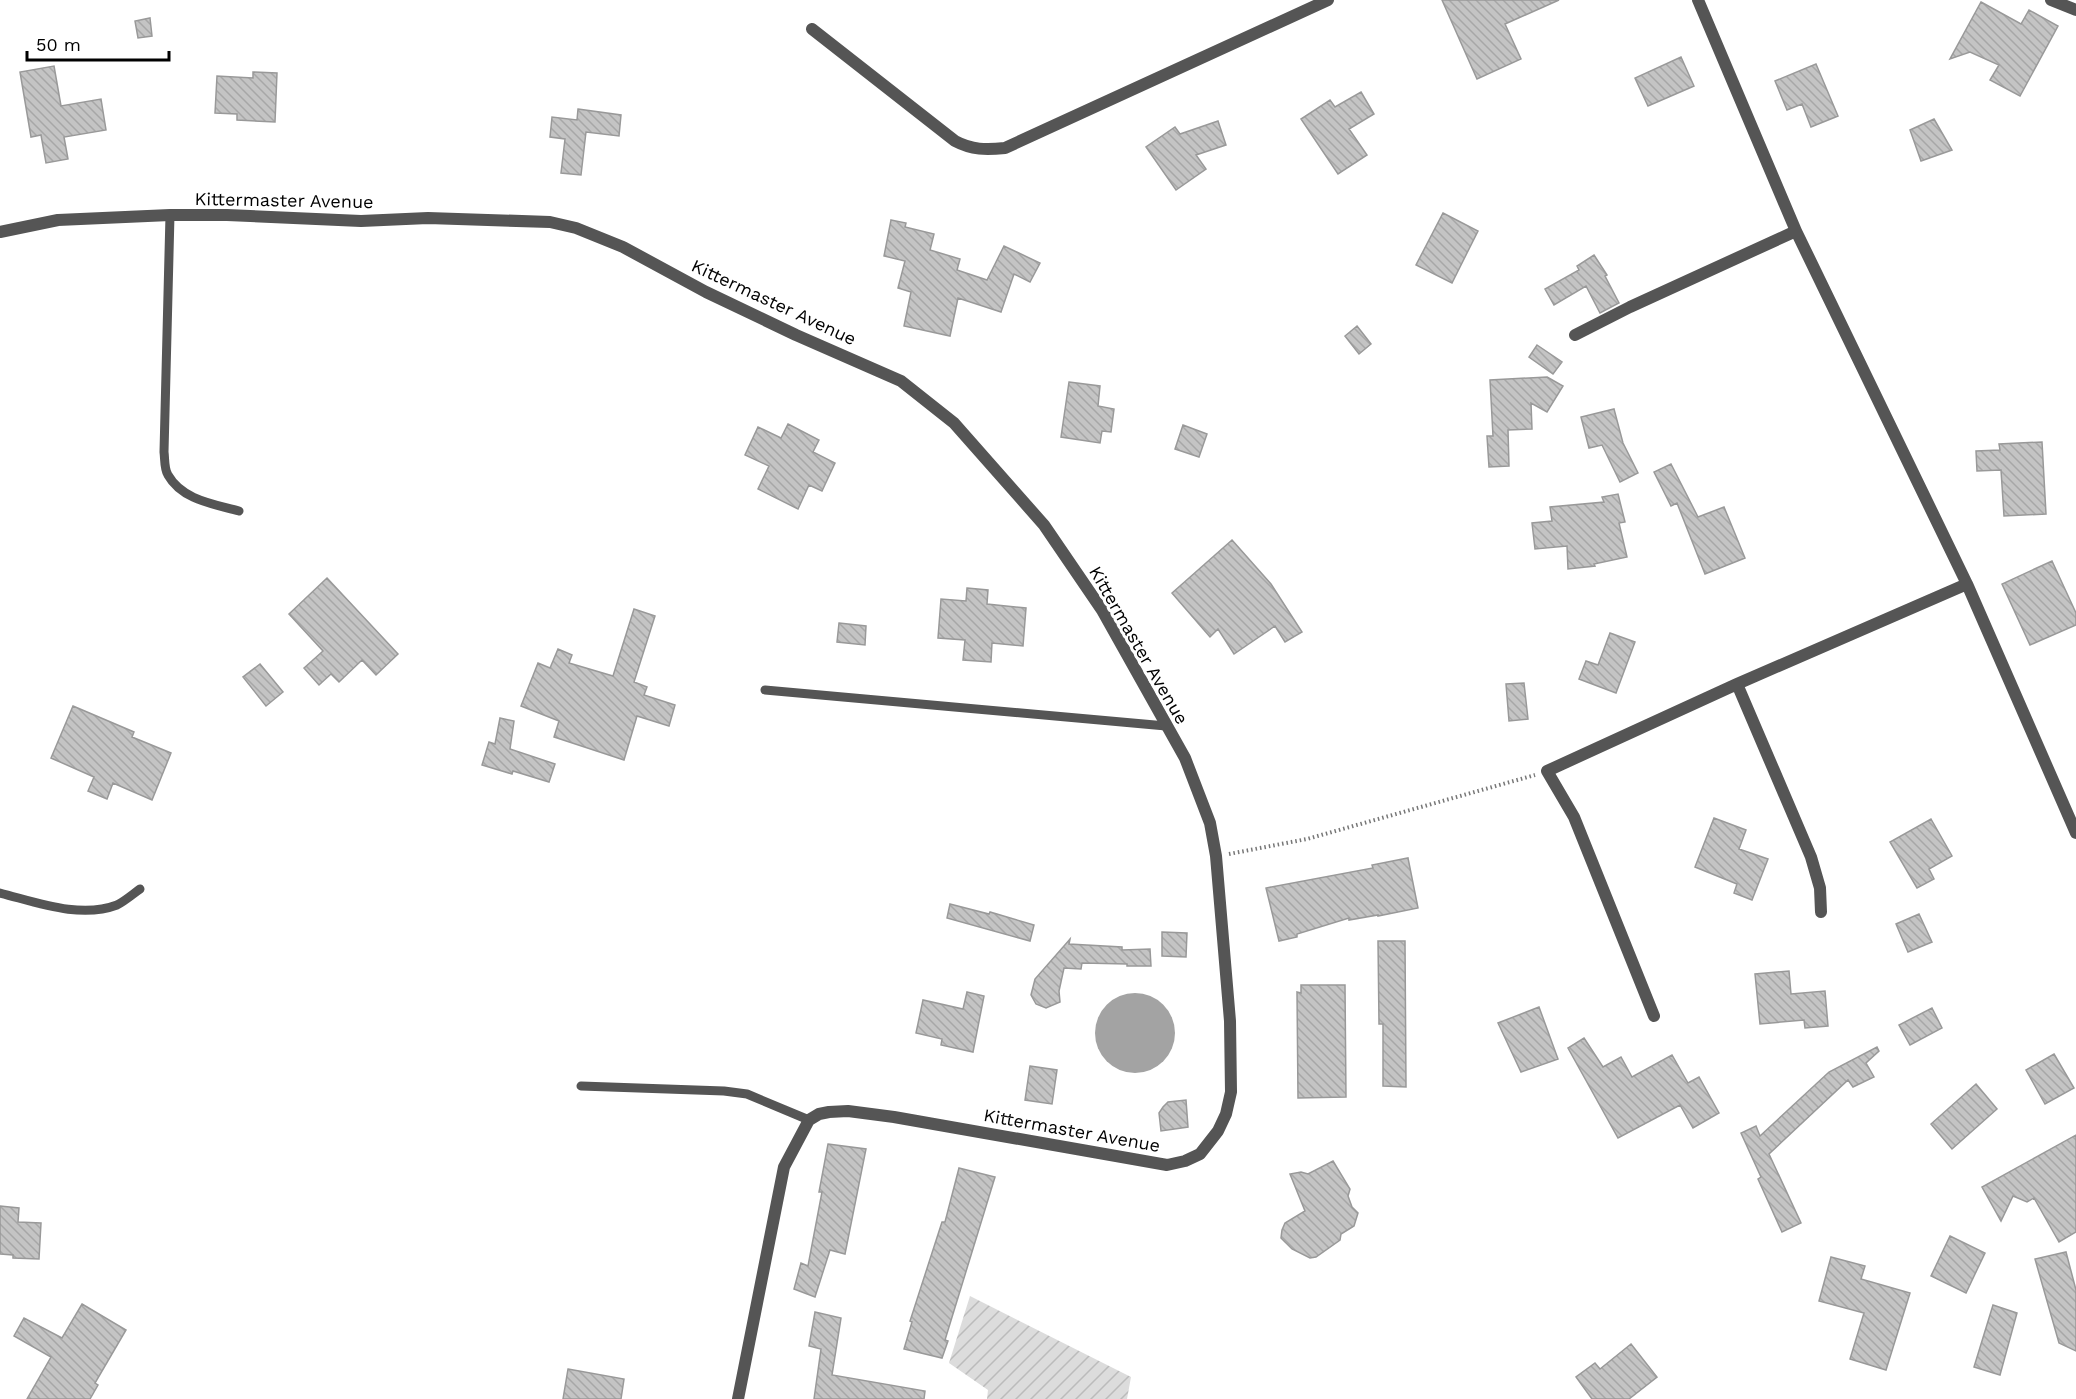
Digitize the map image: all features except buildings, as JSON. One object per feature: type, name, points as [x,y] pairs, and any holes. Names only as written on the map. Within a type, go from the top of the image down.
[{"type":"street","points":[[812,29],[955,141],[974,149],[987,150],[1005,148],[1328,0]]},
{"type":"street","points":[[1698,0],[1796,231],[1967,584],[2076,833]]},
{"type":"street","points":[[2051,0],[2076,10]]},
{"type":"street","name":"Kittermaster Avenue","points":[[0,232],[58,220],[170,215],[361,221],[428,219],[550,222],[576,228],[623,247],[706,292],[901,381],[954,423],[1044,525],[1102,610],[1185,758],[1210,823],[1216,856],[1230,1021],[1231,1092],[1226,1114],[1218,1131],[1200,1154],[1167,1166],[894,1117],[848,1111],[829,1112],[809,1120]]},
{"type":"street","points":[[1575,334],[1796,231]]},
{"type":"street","points":[[1654,1016],[1574,817],[1547,771],[1737,684],[1967,584]]},
{"type":"street","points":[[1737,684],[1811,856],[1820,888],[1821,912]]},
{"type":"street","points":[[738,1399],[784,1167],[809,1120]]},
{"type":"lane","points":[[170,215],[164,452],[166,474],[178,489],[194,499],[239,511]]},
{"type":"lane","points":[[765,690],[1166,726]]},
{"type":"lane","points":[[0,893],[70,909],[92,909],[119,904],[140,889]]},
{"type":"lane","points":[[581,1086],[724,1091],[747,1094],[809,1120]]},
{"type":"path","points":[[1216,856],[1307,839],[1547,771]]},
{"type":"shaded area","points":[[1135,993],[1150,996],[1163,1005],[1172,1018],[1175,1033],[1172,1048],[1163,1061],[1150,1070],[1135,1073],[1120,1070],[1107,1061],[1098,1048],[1095,1033],[1098,1018],[1107,1005],[1120,996]]},
{"type":"shaded area","points":[[970,1296],[1131,1377],[1127,1399],[987,1399],[988,1390],[949,1363]]}]
